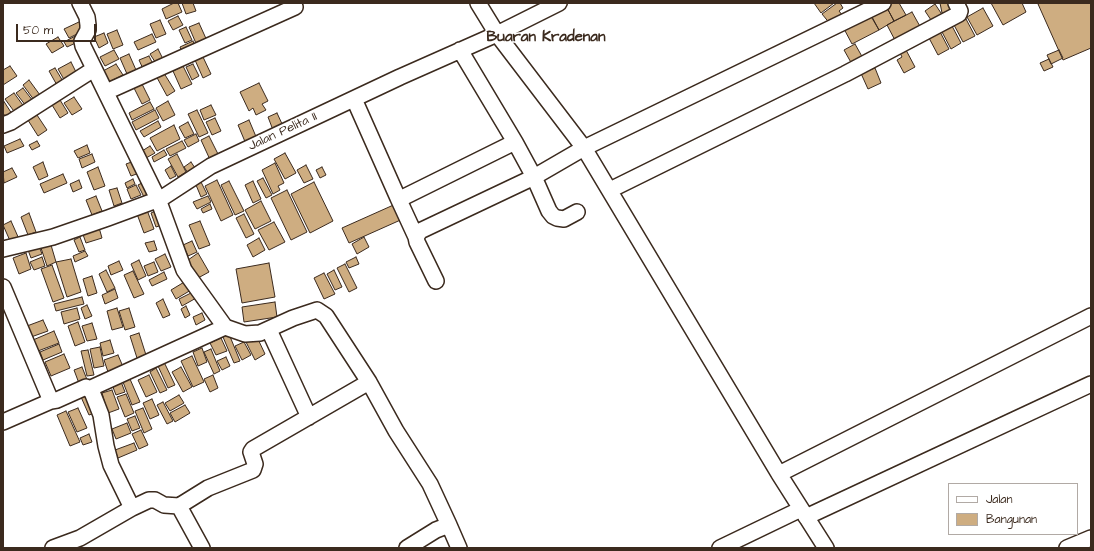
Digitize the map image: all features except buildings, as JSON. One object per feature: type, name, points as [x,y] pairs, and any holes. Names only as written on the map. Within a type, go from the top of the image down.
[{"type":"street","points":[[80,3],[87,17],[88,25],[88,30],[82,43],[158,199],[184,270],[225,327],[245,334],[260,334],[314,310],[321,311],[326,316],[369,382],[396,430],[430,484],[459,548]]},
{"type":"street","points":[[478,3],[497,34],[584,148],[779,474],[826,548]]},
{"type":"street","name":"Jalan Pelita II","points":[[3,249],[54,237],[158,199],[211,166],[497,34],[559,3]]},
{"type":"street","points":[[416,237],[420,230],[425,227],[534,177],[584,148],[883,3]]},
{"type":"street","points":[[610,190],[845,74],[959,14],[960,11],[956,3]]},
{"type":"street","points":[[106,92],[295,7]]},
{"type":"street","points":[[460,50],[515,142],[534,177],[549,211],[553,216],[564,219],[577,212]]},
{"type":"street","points":[[3,125],[11,122],[94,69]]},
{"type":"street","points":[[354,99],[417,242],[436,281]]},
{"type":"street","points":[[398,198],[515,142]]},
{"type":"street","points":[[3,287],[51,401]]},
{"type":"street","points":[[779,474],[1091,316]]},
{"type":"street","points":[[3,422],[83,388],[86,387],[89,389],[225,327]]},
{"type":"street","points":[[268,330],[309,417]]},
{"type":"street","points":[[53,548],[80,538],[149,500],[155,500],[164,505],[179,506],[208,488],[253,470],[254,464],[251,452],[253,449],[369,382]]},
{"type":"street","points":[[720,548],[803,513],[1091,384]]},
{"type":"street","points":[[89,389],[92,392],[100,415],[111,465],[132,508]]},
{"type":"street","points":[[179,506],[202,548]]},
{"type":"street","points":[[407,548],[436,530],[449,525]]},
{"type":"street","points":[[1067,548],[1091,538]]},
{"type":"district","name":"Buaran Kradenan","points":[[546,38]]}]
